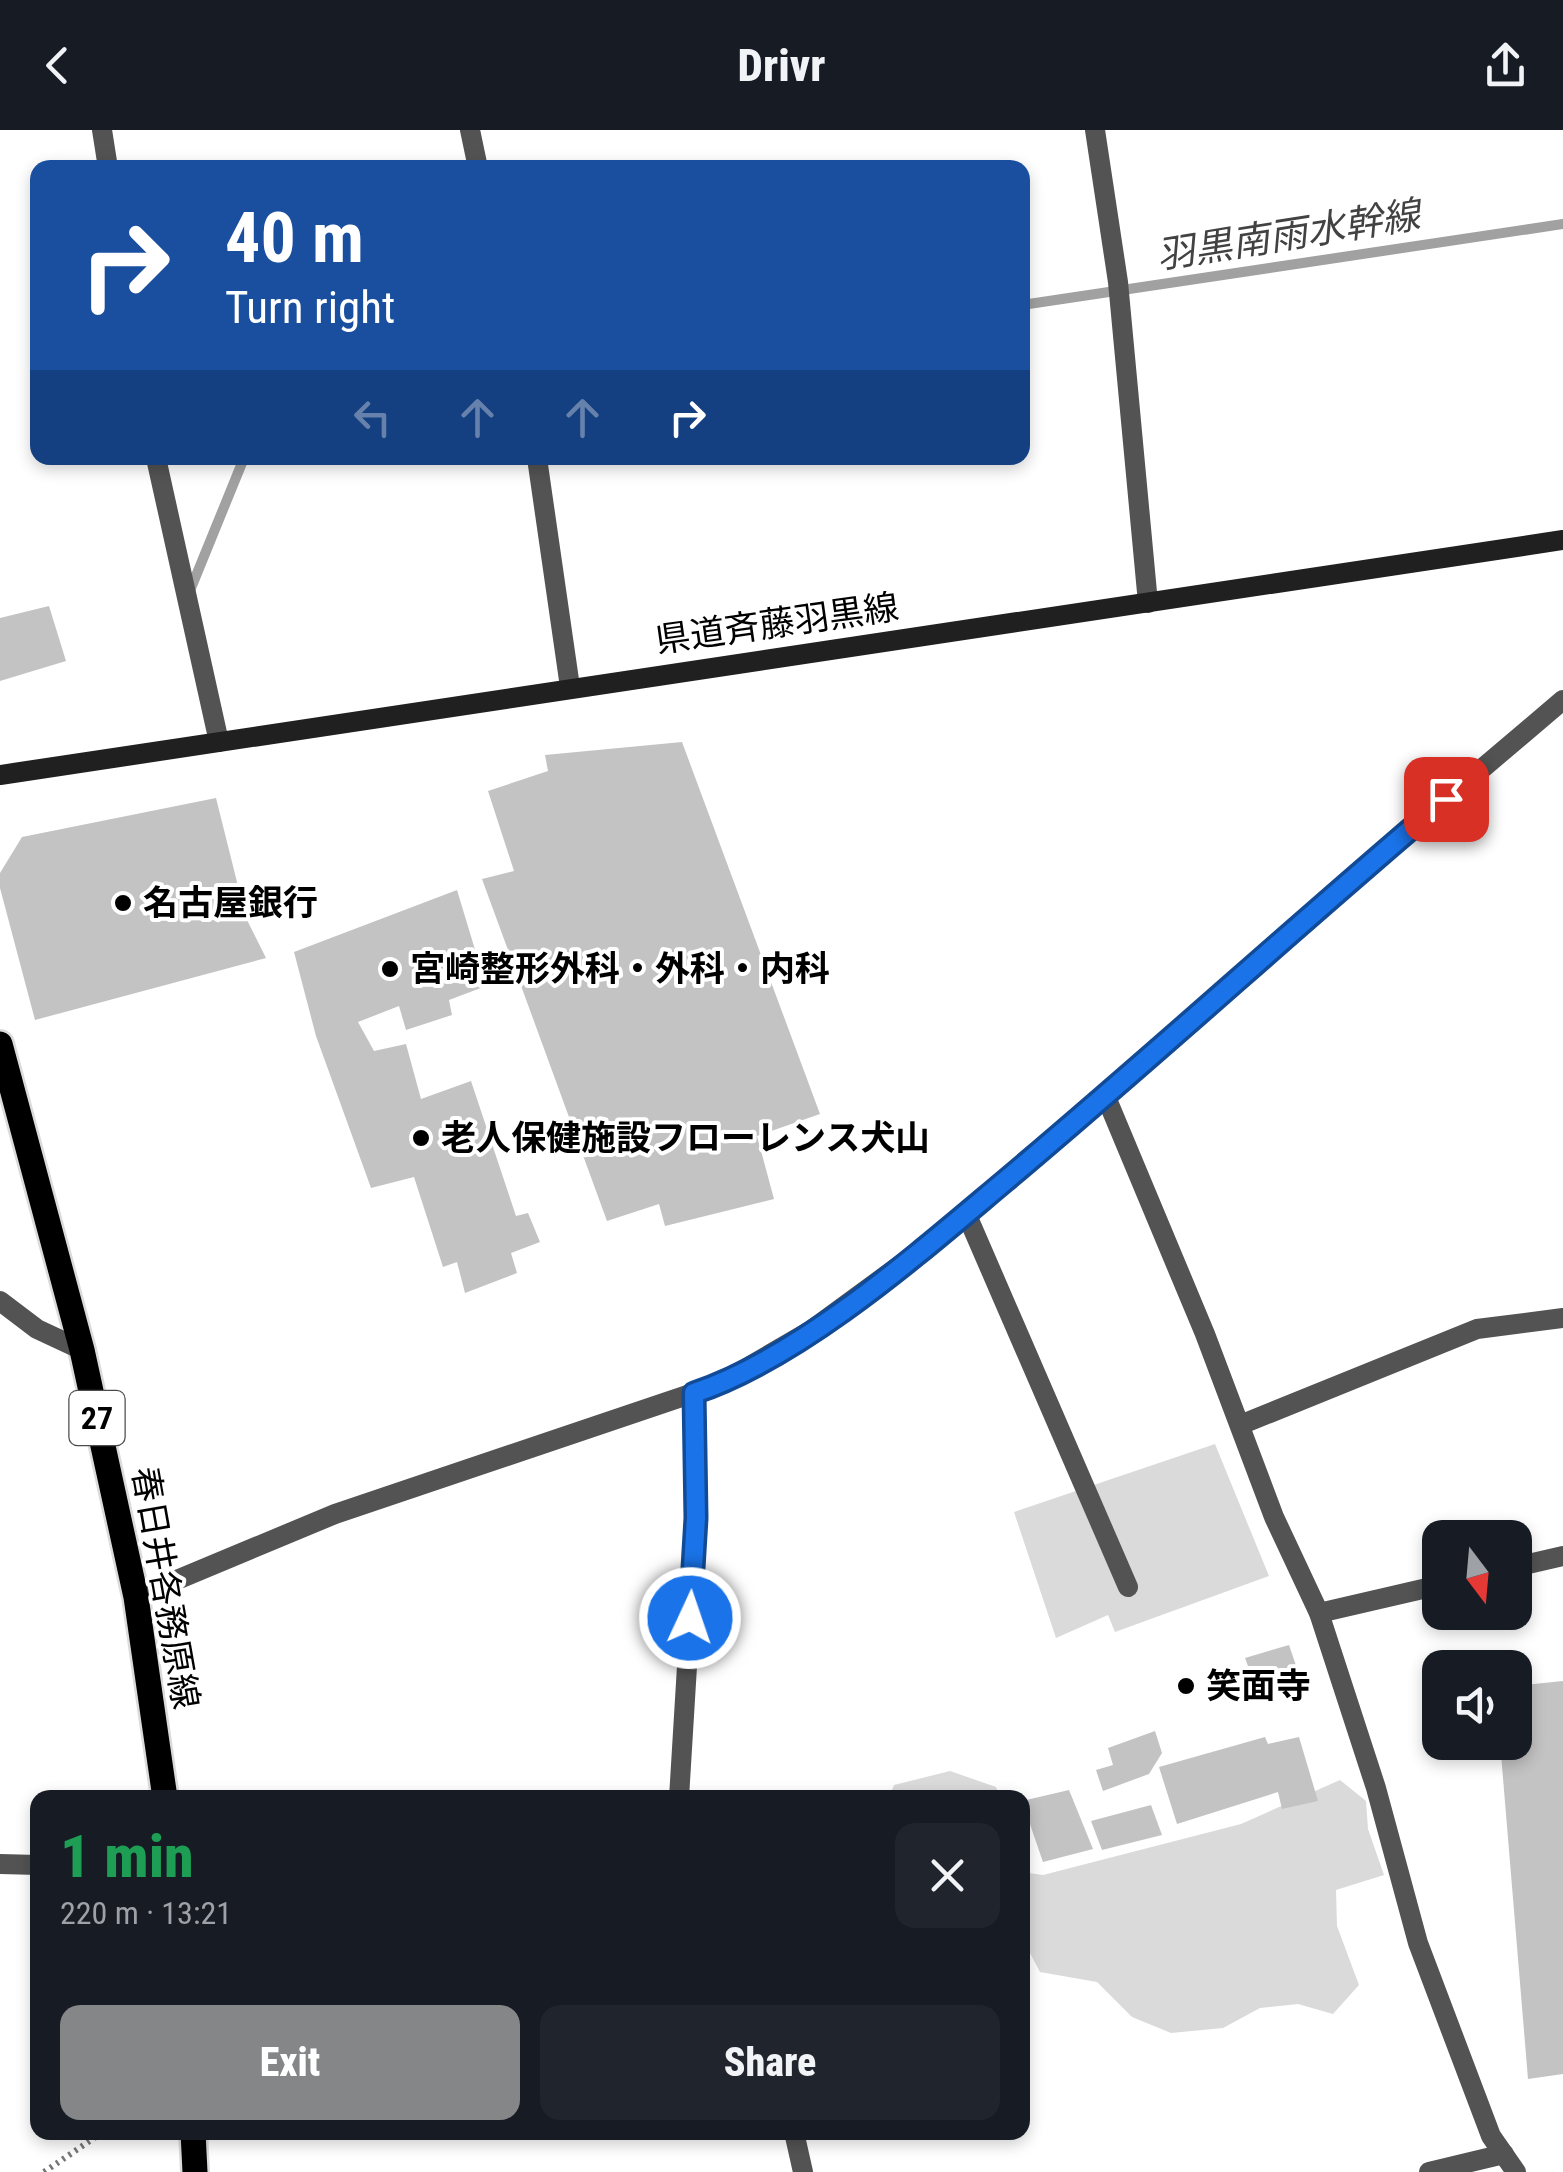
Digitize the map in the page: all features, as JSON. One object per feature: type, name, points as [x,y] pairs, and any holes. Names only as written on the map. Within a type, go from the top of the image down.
[{"type":"main road","name":"県道斉藤羽黒線","points":[[0,775],[570,686],[1563,540]]},
{"type":"main road","name":"春日井各務原線","points":[[0,1044],[82,1350],[136,1596],[164,1790]]},
{"type":"main road","points":[[192,2140],[194,2172]]},
{"type":"street","points":[[102,130],[107,160]]},
{"type":"street","points":[[470,130],[476,160]]},
{"type":"street","points":[[1095,130],[1118,282],[1148,603]]},
{"type":"street","points":[[158,465],[219,742]]},
{"type":"street","points":[[538,465],[570,686]]},
{"type":"street","points":[[136,1596],[335,1514],[718,1385],[810,1331],[966,1213],[1106,1097],[1306,918],[1563,700]]},
{"type":"street","points":[[1106,1097],[1274,1518],[1320,1614],[1376,1788],[1418,1943],[1491,2136],[1510,2163],[1429,2172]]},
{"type":"street","points":[[966,1213],[1128,1586]]},
{"type":"street","points":[[0,1301],[37,1329],[82,1350]]},
{"type":"street","points":[[1240,1425],[1477,1330],[1563,1318]]},
{"type":"street","points":[[680,1790],[696,1518],[694,1393]]},
{"type":"street","points":[[1532,1564],[1563,1556]]},
{"type":"street","points":[[1320,1614],[1422,1589]]},
{"type":"street","points":[[0,1864],[30,1865]]},
{"type":"street","points":[[796,2140],[803,2172]]},
{"type":"path","points":[[44,2172],[90,2140]]},
{"type":"shaded area","points":[[1215,1444],[1269,1576],[1115,1632],[1108,1615],[1056,1638],[1014,1512]]},
{"type":"shaded area","points":[[950,1771],[997,1790],[892,1790],[894,1785]]},
{"type":"shaded area","points":[[1340,1780],[1366,1801],[1368,1829],[1384,1875],[1336,1890],[1337,1926],[1359,1985],[1333,2014],[1298,2004],[1260,2008],[1223,2028],[1171,2033],[1132,2017],[1097,1982],[1040,1972],[1030,1953],[1030,1873],[1043,1875],[1241,1824]]},
{"type":"building","points":[[49,606],[66,661],[0,681],[0,618]]},
{"type":"building","points":[[682,742],[820,1114],[757,1136],[774,1199],[665,1226],[659,1204],[607,1221],[482,879],[514,871],[488,791],[548,771],[545,755]]},
{"type":"building","name":"名古屋銀行","points":[[216,798],[246,918],[266,958],[35,1020],[0,888],[0,873],[22,837]]},
{"type":"building","points":[[457,890],[486,986],[449,1000],[452,1015],[406,1030],[399,1006],[358,1022],[374,1051],[406,1044],[421,1099],[471,1081],[516,1216],[528,1213],[540,1242],[511,1253],[517,1273],[465,1293],[457,1262],[443,1267],[414,1177],[371,1188],[316,1036],[294,952]]},
{"type":"building","points":[[1289,1645],[1301,1680],[1258,1693],[1245,1658]]},
{"type":"building","points":[[1563,1681],[1563,2074],[1528,2079],[1501,1760],[1532,1760],[1532,1684]]},
{"type":"building","points":[[1155,1731],[1162,1753],[1149,1774],[1103,1791],[1096,1770],[1113,1765],[1108,1748]]},
{"type":"building","points":[[1265,1737],[1268,1744],[1299,1737],[1318,1801],[1282,1809],[1278,1792],[1177,1824],[1159,1767]]},
{"type":"building","points":[[1069,1790],[1093,1849],[1043,1862],[1030,1824],[1030,1799]]},
{"type":"building","points":[[1151,1805],[1162,1835],[1102,1850],[1091,1821]]},
{"type":"waterway","name":"羽黒南雨水幹線","points":[[1030,304],[1563,224]]},
{"type":"waterway","name":"羽黒南雨水幹線","points":[[189,593],[241,465]]},
{"type":"place","name":"名古屋銀行","points":[[123,903]]},
{"type":"place","name":"宮崎整形外科・外科・内科","points":[[390,969]]},
{"type":"place","name":"老人保健施設フローレンス犬山","points":[[421,1138]]},
{"type":"place","name":"笑面寺","points":[[1186,1686]]},
{"type":"route","points":[[690,1618],[696,1518],[694,1393],[718,1385],[810,1331],[922,1249],[1106,1097],[1446,799]]}]
